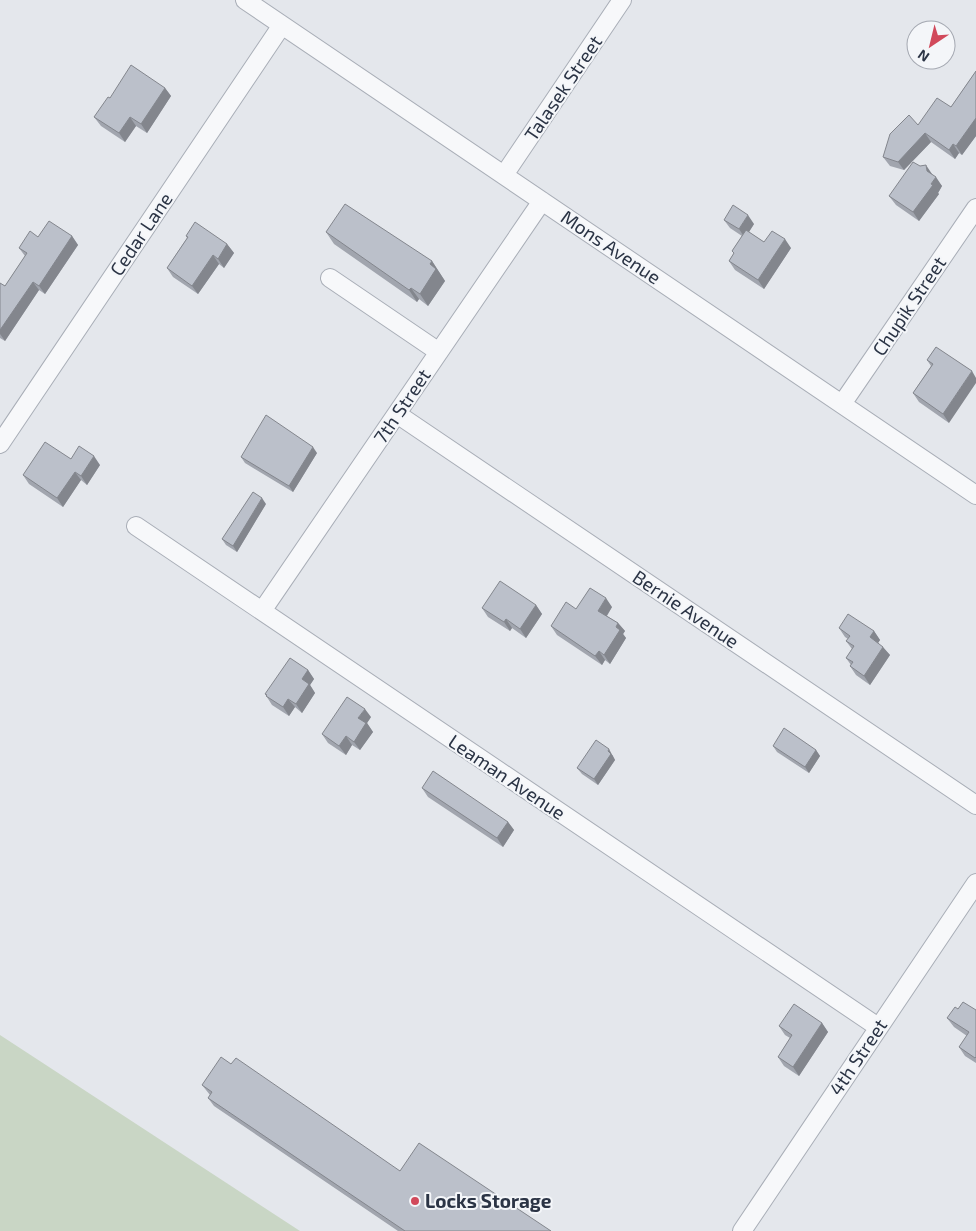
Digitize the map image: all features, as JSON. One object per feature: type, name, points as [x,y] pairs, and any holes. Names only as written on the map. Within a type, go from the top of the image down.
[{"type":"street","name":"Mons Avenue","points":[[245,0],[976,495]]},
{"type":"street","name":"Talasek Street","points":[[504,175],[622,0]]},
{"type":"street","name":"Cedar Lane","points":[[0,444],[282,25]]},
{"type":"street","name":"7th Street","points":[[262,612],[542,201]]},
{"type":"street","name":"Chupik Street","points":[[842,404],[976,208]]},
{"type":"street","points":[[330,278],[439,352]]},
{"type":"street","name":"Bernie Avenue","points":[[397,414],[976,805]]},
{"type":"street","name":"Leaman Avenue","points":[[136,526],[878,1027]]},
{"type":"street","name":"4th Street","points":[[742,1231],[976,883]]},
{"type":"green space","points":[[0,1035],[300,1231],[0,1231]]},
{"type":"building","points":[[131,65],[165,88],[141,124],[130,117],[119,133],[94,117],[108,97],[110,98]]},
{"type":"building","points":[[976,71],[976,118],[956,146],[953,144],[949,150],[925,133],[898,162],[883,157],[890,134],[909,115],[918,125],[937,98],[951,107]]},
{"type":"building","points":[[913,162],[920,166],[926,165],[927,171],[936,177],[931,184],[933,185],[913,212],[889,196]]},
{"type":"building","points":[[345,204],[432,261],[430,264],[436,269],[420,294],[411,288],[409,290],[326,232]]},
{"type":"building","points":[[733,205],[748,215],[739,229],[724,220]]},
{"type":"building","points":[[49,221],[72,236],[39,286],[33,282],[0,330],[0,283],[5,286],[27,253],[19,248],[30,231],[38,237]]},
{"type":"building","points":[[195,222],[227,244],[218,259],[213,255],[192,286],[167,268],[188,237],[186,236]]},
{"type":"building","points":[[746,230],[764,242],[772,231],[785,239],[758,280],[729,261],[734,253],[732,251]]},
{"type":"building","points":[[936,347],[972,371],[943,414],[913,393],[933,364],[927,360]]},
{"type":"building","points":[[266,415],[313,447],[289,486],[241,457]]},
{"type":"building","points":[[45,442],[71,459],[79,446],[94,456],[81,476],[75,472],[57,498],[23,475]]},
{"type":"building","points":[[253,492],[262,498],[233,546],[222,539]]},
{"type":"building","points":[[500,581],[536,605],[520,629],[506,619],[504,622],[482,608]]},
{"type":"building","points":[[590,588],[606,598],[598,611],[618,623],[616,627],[620,630],[604,655],[599,651],[595,656],[551,626],[566,602],[576,609]]},
{"type":"building","points":[[848,614],[874,631],[870,637],[883,647],[864,676],[850,666],[853,662],[846,658],[854,646],[846,641],[850,636],[839,628]]},
{"type":"building","points":[[290,658],[308,670],[302,679],[309,684],[296,704],[288,699],[283,707],[265,694]]},
{"type":"building","points":[[347,697],[365,709],[358,718],[366,723],[354,742],[346,736],[339,746],[322,734]]},
{"type":"building","points":[[784,728],[816,750],[805,767],[773,746]]},
{"type":"building","points":[[596,740],[609,749],[608,751],[611,754],[594,779],[577,768]]},
{"type":"building","points":[[433,771],[508,822],[497,838],[422,788]]},
{"type":"building","points":[[963,1002],[976,1010],[975,1058],[959,1047],[969,1032],[947,1018],[955,1007],[958,1009]]},
{"type":"building","points":[[794,1004],[822,1023],[793,1067],[778,1057],[792,1035],[779,1026]]},
{"type":"building","points":[[221,1057],[231,1064],[236,1058],[400,1171],[419,1143],[551,1231],[405,1231],[208,1098],[212,1092],[202,1085]]},
{"type":"place","name":"Locks Storage","points":[[415,1201]]}]
